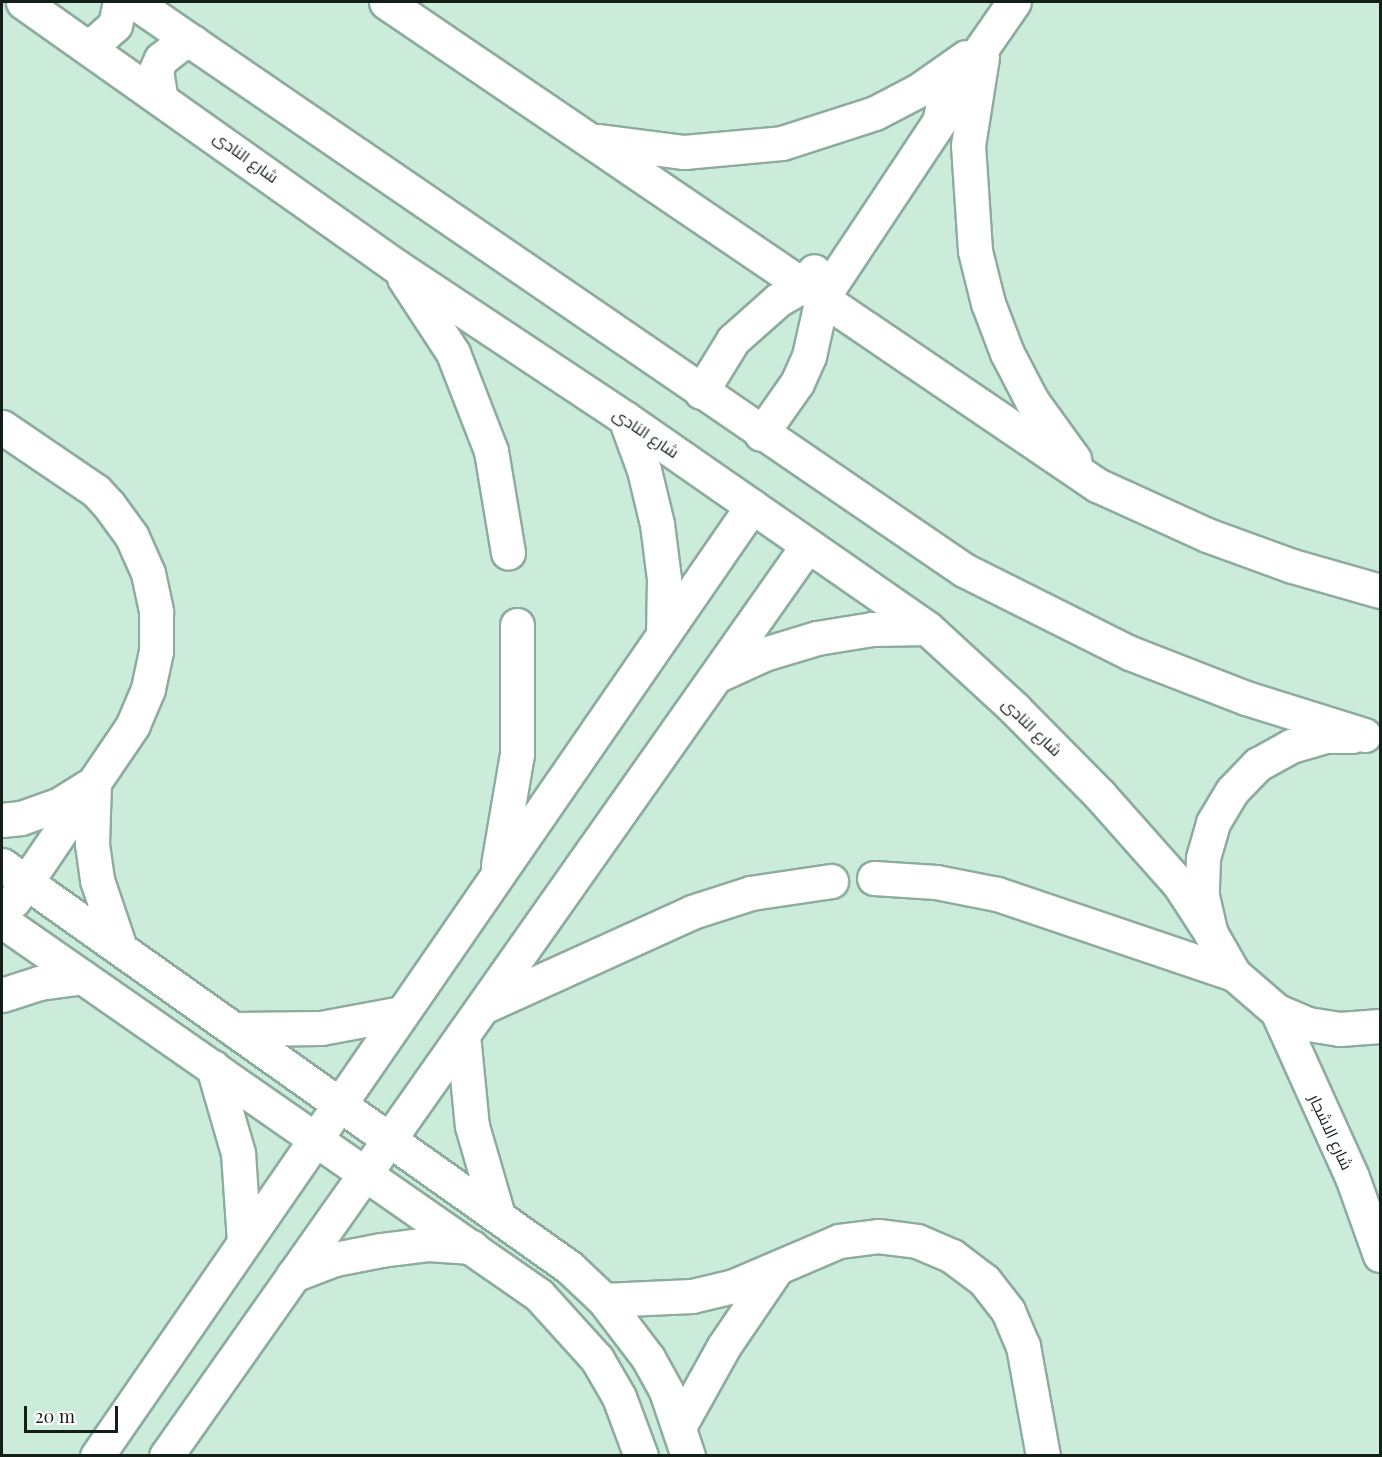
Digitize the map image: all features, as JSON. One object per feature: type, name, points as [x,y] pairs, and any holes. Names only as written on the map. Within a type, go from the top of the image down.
[{"type":"street","name":"شارع النادى","points":[[23,2],[160,95],[396,266],[625,418],[927,628],[1015,709],[1099,794],[1179,884],[1210,932]]},
{"type":"street","points":[[86,45],[97,42],[115,26],[120,2]]},
{"type":"street","points":[[134,2],[761,434],[964,570],[1018,600],[1187,676],[1372,737]]},
{"type":"street","points":[[386,2],[1097,485],[1207,536],[1292,566],[1380,591]]},
{"type":"street","points":[[418,2],[435,35]]},
{"type":"street","points":[[761,434],[796,383],[811,346],[813,292],[923,119],[943,105],[1014,2]]},
{"type":"street","points":[[587,138],[684,152],[782,143],[875,113],[919,90],[986,41]]},
{"type":"street","points":[[986,41],[974,92],[968,146],[969,199],[978,262],[1007,353],[1032,400],[1062,445],[1097,485]]},
{"type":"street","points":[[160,95],[156,70],[161,59],[175,46],[194,42]]},
{"type":"street","points":[[396,266],[453,353],[491,451],[508,553]]},
{"type":"street","points":[[701,392],[715,364],[740,333],[778,300],[813,292]]},
{"type":"street","points":[[625,418],[644,470],[657,524],[664,579],[663,634]]},
{"type":"street","points":[[2,427],[96,491],[132,537],[148,573],[156,612],[156,651],[148,689],[133,725],[94,783],[14,874],[2,920],[540,1295],[570,1325],[619,1397],[634,1449]]},
{"type":"street","points":[[97,1455],[752,506]]},
{"type":"street","points":[[166,1455],[808,545]]},
{"type":"street","points":[[494,880],[517,754],[517,625]]},
{"type":"street","points":[[714,677],[764,654],[817,638],[872,629],[927,628]]},
{"type":"street","points":[[1372,737],[1326,736],[1291,746],[1258,764],[1232,791],[1213,823],[1203,858],[1202,896],[1210,932],[1234,974],[1277,1011],[1308,1024],[1340,1029],[1380,1026]]},
{"type":"street","points":[[2,820],[21,818],[60,804],[94,783]]},
{"type":"street","points":[[94,783],[92,844],[97,880],[120,948]]},
{"type":"street","points":[[14,874],[497,1212],[569,1267],[604,1300],[648,1359],[680,1425],[688,1455]]},
{"type":"street","points":[[874,878],[936,882],[997,894],[1234,974]]},
{"type":"street","points":[[482,1008],[692,912],[751,893],[831,881]]},
{"type":"street","points":[[2,995],[39,983],[83,977]]},
{"type":"street","name":"شارع الاشجار","points":[[1277,1011],[1352,1177],[1380,1255]]},
{"type":"street","points":[[236,1029],[321,1028],[402,1012]]},
{"type":"street","points":[[463,1035],[472,1125],[497,1212]]},
{"type":"street","points":[[213,1067],[238,1153],[244,1242]]},
{"type":"street","points":[[604,1300],[692,1296],[775,1271],[839,1241],[878,1236],[917,1241],[952,1256],[984,1280],[1008,1311],[1023,1346],[1043,1455]]},
{"type":"street","points":[[293,1275],[335,1259],[381,1250],[428,1245],[472,1247]]},
{"type":"street","points":[[680,1425],[724,1346],[775,1271]]}]
